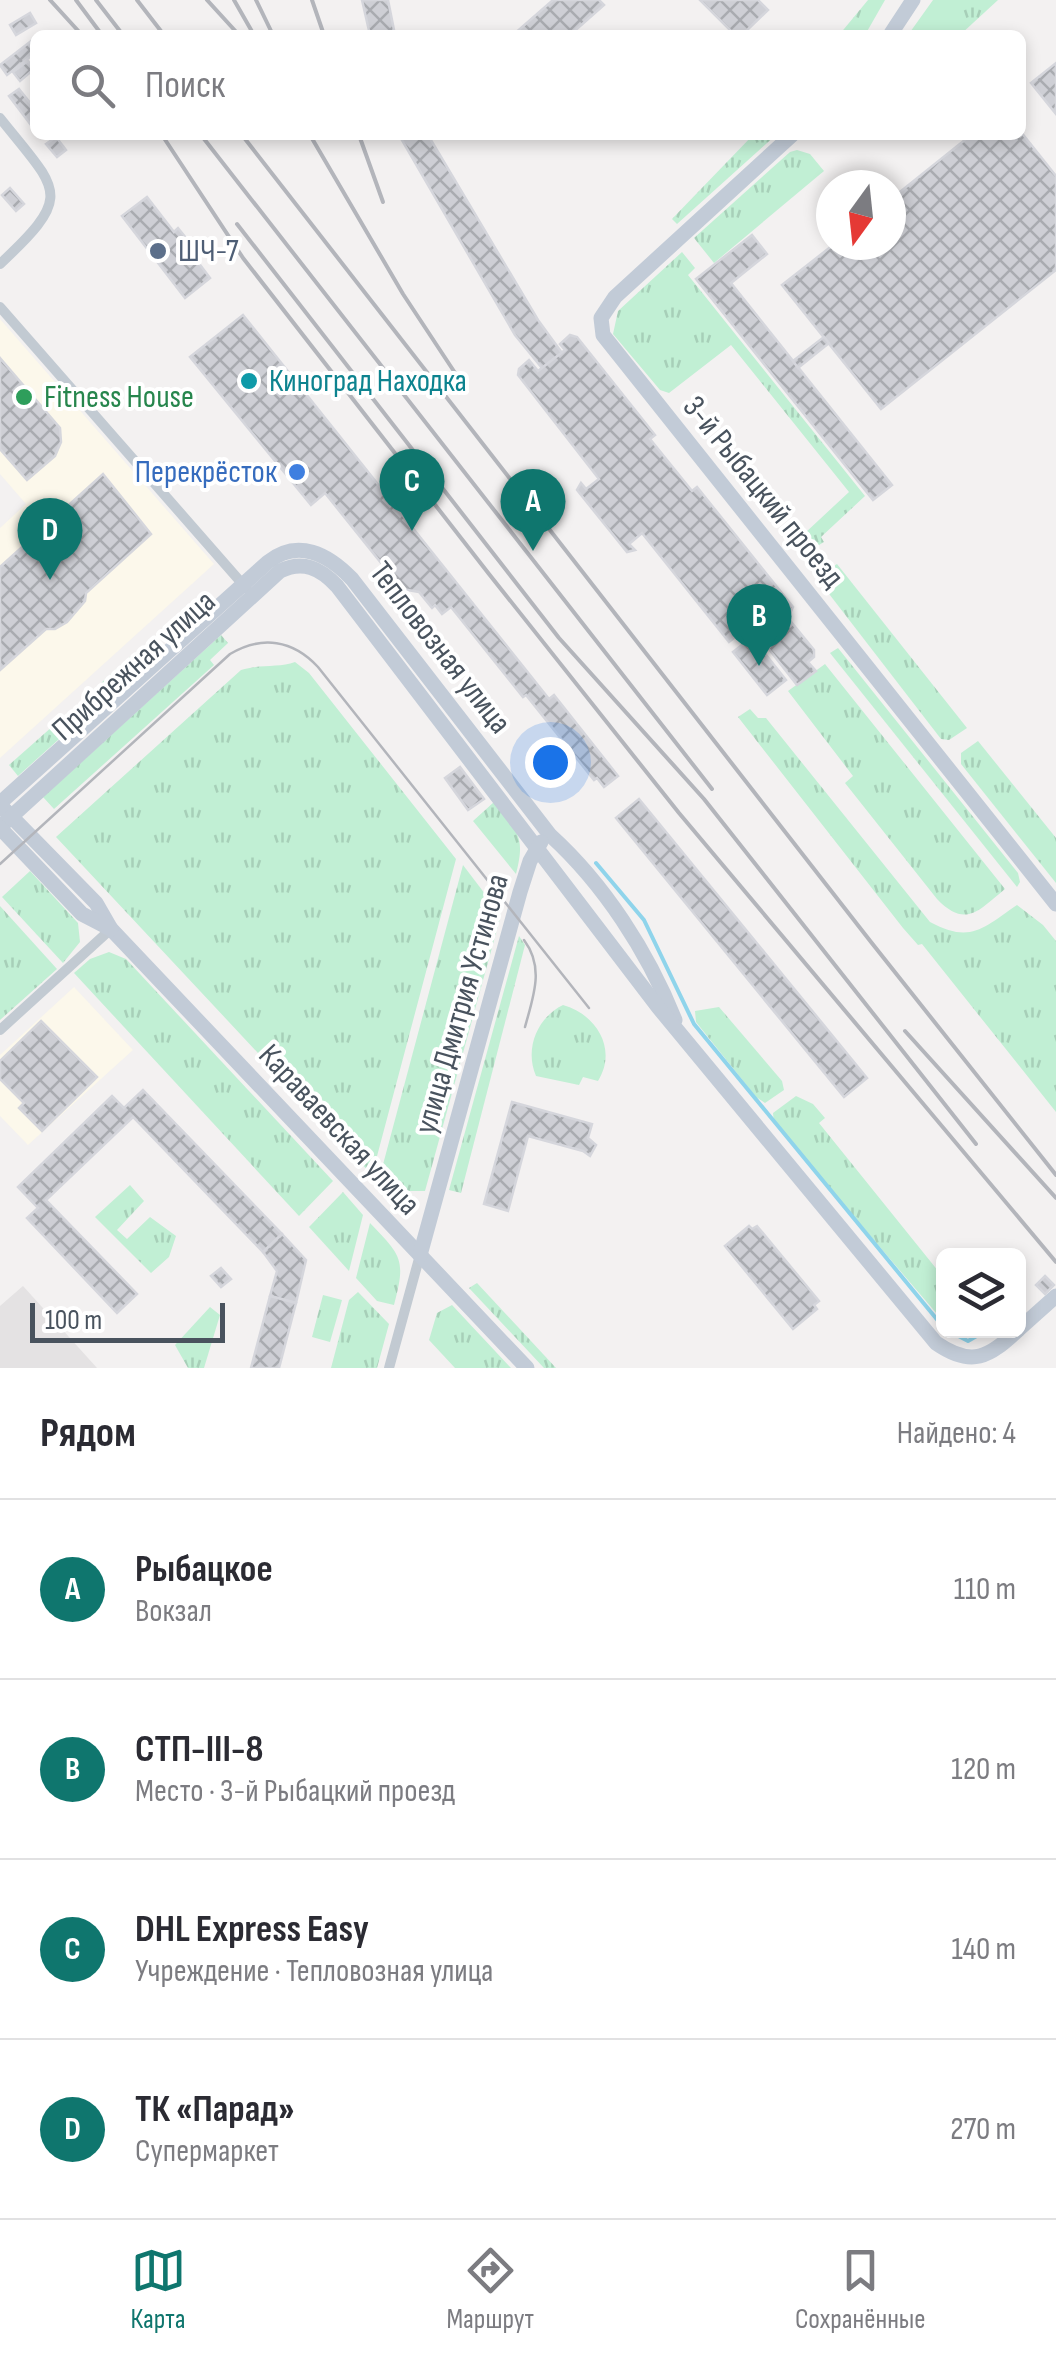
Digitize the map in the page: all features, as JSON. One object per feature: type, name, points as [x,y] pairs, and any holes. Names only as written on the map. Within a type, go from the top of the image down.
[{"type":"street","points":[[893,30],[913,0]]},
{"type":"street","points":[[0,118],[42,170],[51,187],[51,199],[49,211],[36,231],[0,264]]},
{"type":"street","name":"3-й Рыбацкий проезд","points":[[787,140],[615,297],[601,318],[602,334],[1056,904]]},
{"type":"street","points":[[0,306],[248,590]]},
{"type":"street","name":"Прибрежная улица","points":[[2,816],[248,590],[278,554],[290,550],[315,560]]},
{"type":"street","name":"Тепловозная улица","points":[[315,560],[544,840],[680,1033],[936,1343],[952,1354],[981,1358],[1009,1338]]},
{"type":"street","name":"Караваевская улица","points":[[2,816],[82,914],[111,929],[527,1368]]},
{"type":"street","name":"Тепловозная улица","points":[[544,840],[569,852],[616,911],[661,990],[680,1033]]},
{"type":"street","name":"улица Дмитрия Устинова","points":[[390,1368],[520,892],[544,840]]},
{"type":"street","points":[[0,1030],[111,929]]},
{"type":"street","points":[[1026,1323],[1056,1296]]},
{"type":"shaded area","points":[[0,319],[214,564],[0,758],[0,528],[26,504],[0,474]]},
{"type":"shaded area","points":[[74,987],[133,1050],[28,1145],[0,1116],[0,1055]]},
{"type":"shaded area","points":[[23,1286],[97,1368],[0,1368],[0,1306]]},
{"type":"green space","points":[[868,0],[885,0],[868,30],[843,30]]},
{"type":"green space","points":[[933,0],[998,0],[965,30],[912,30]]},
{"type":"green space","points":[[748,140],[770,140],[677,224],[672,219]]},
{"type":"green space","points":[[790,152],[810,154],[823,170],[816,170],[816,178],[714,263],[694,238]]},
{"type":"green space","points":[[682,252],[695,268],[688,275],[865,496],[821,537],[824,542],[809,551],[805,533],[849,492],[731,345],[669,393],[660,390],[613,334],[618,311]]},
{"type":"green space","points":[[837,564],[967,728],[949,740],[941,739],[816,577]]},
{"type":"green space","points":[[221,635],[228,643],[210,660],[214,665],[54,809],[43,797]]},
{"type":"green space","points":[[838,648],[1018,873],[1017,887],[830,653]]},
{"type":"green space","points":[[131,656],[136,661],[90,711],[79,703]]},
{"type":"green space","points":[[295,662],[309,673],[456,859],[372,1175],[56,837],[241,670]]},
{"type":"green space","points":[[825,664],[1005,889],[980,909],[964,915],[937,899],[845,783],[853,776],[788,691]]},
{"type":"green space","points":[[750,709],[758,718],[766,718],[930,922],[944,929],[967,932],[985,926],[1017,905],[1056,941],[1056,1112],[922,944],[918,945],[903,928],[738,717]]},
{"type":"green space","points":[[71,710],[78,722],[18,776],[9,765]]},
{"type":"green space","points":[[978,741],[1056,838],[1056,883],[961,764],[961,753]]},
{"type":"green space","points":[[494,802],[517,835],[520,851],[516,874],[473,821]]},
{"type":"green space","points":[[463,865],[501,915],[425,1191],[408,1191],[381,1172]]},
{"type":"green space","points":[[30,871],[78,923],[80,942],[63,963],[2,897]]},
{"type":"green space","points":[[0,906],[57,969],[0,1020]]},
{"type":"green space","points":[[519,936],[525,945],[461,1193],[449,1190]]},
{"type":"green space","points":[[109,952],[126,959],[333,1181],[299,1216],[74,973],[90,959]]},
{"type":"green space","points":[[563,1005],[585,1016],[600,1034],[606,1057],[598,1081],[583,1077],[579,1085],[536,1076],[532,1055],[536,1034],[547,1017]]},
{"type":"green space","points":[[719,1007],[782,1081],[784,1090],[765,1103],[696,1022],[695,1011]]},
{"type":"green space","points":[[796,1096],[813,1104],[825,1118],[819,1123],[936,1268],[936,1313],[774,1123],[773,1113]]},
{"type":"green space","points":[[130,1185],[144,1201],[117,1230],[127,1239],[150,1217],[176,1236],[169,1257],[151,1273],[95,1217]]},
{"type":"green space","points":[[343,1192],[363,1215],[349,1271],[309,1227]]},
{"type":"green space","points":[[370,1223],[389,1243],[398,1260],[400,1278],[394,1305],[377,1301],[356,1278]]},
{"type":"green space","points":[[477,1283],[556,1368],[544,1368],[469,1288]]},
{"type":"green space","points":[[358,1292],[389,1324],[377,1368],[331,1368],[349,1300]]},
{"type":"green space","points":[[323,1295],[342,1300],[330,1342],[312,1337]]},
{"type":"green space","points":[[452,1305],[511,1368],[455,1368],[429,1340],[437,1313]]},
{"type":"green space","points":[[210,1307],[220,1315],[204,1368],[188,1368],[175,1345]]},
{"type":"building","points":[[362,0],[388,0],[394,30],[369,30]]},
{"type":"building","points":[[553,0],[599,0],[604,5],[576,30],[519,30]]},
{"type":"building","points":[[700,0],[758,0],[768,10],[747,30],[730,30]]},
{"type":"building","points":[[30,13],[36,23],[16,35],[10,25]]},
{"type":"building","points":[[30,42],[30,57],[7,75],[0,65]]},
{"type":"building","points":[[28,61],[30,64],[30,72],[20,81],[13,72]]},
{"type":"building","points":[[1056,63],[1056,114],[1031,83]]},
{"type":"building","points":[[19,89],[30,103],[30,124],[9,96]]},
{"type":"building","points":[[1026,138],[1056,176],[1056,270],[881,409],[782,285],[816,258],[906,260],[906,187],[965,140]]},
{"type":"building","points":[[58,140],[66,150],[57,157],[46,144]]},
{"type":"building","points":[[402,140],[431,140],[538,320],[562,353],[542,368],[515,335]]},
{"type":"building","points":[[10,188],[24,204],[16,211],[2,195]]},
{"type":"building","points":[[147,197],[174,232],[178,228],[186,238],[182,241],[210,278],[185,298],[122,216]]},
{"type":"building","points":[[752,235],[767,254],[731,283],[892,485],[873,500],[696,279]]},
{"type":"building","points":[[243,315],[549,699],[554,695],[618,776],[604,787],[597,778],[594,780],[451,607],[442,614],[419,592],[402,589],[325,493],[311,505],[190,357]]},
{"type":"building","points":[[570,335],[577,337],[655,435],[650,439],[692,491],[697,487],[793,607],[788,618],[814,650],[814,657],[808,662],[816,671],[797,685],[750,625],[729,642],[642,533],[629,544],[635,550],[627,552],[577,490],[581,483],[586,489],[599,479],[518,375],[529,360],[538,371],[565,350],[560,344]]},
{"type":"building","points":[[824,337],[829,343],[798,368],[793,361]]},
{"type":"building","points":[[0,358],[60,428],[61,442],[55,456],[27,480],[0,449]]},
{"type":"building","points":[[103,474],[151,534],[86,593],[85,601],[67,622],[46,629],[0,670],[0,567]]},
{"type":"building","points":[[752,637],[786,680],[767,695],[733,652]]},
{"type":"building","points":[[460,767],[484,799],[468,810],[445,778]]},
{"type":"building","points":[[639,799],[867,1078],[844,1097],[616,818]]},
{"type":"building","points":[[41,1021],[97,1077],[42,1131],[19,1108],[24,1103],[0,1079],[0,1061]]},
{"type":"building","points":[[143,1090],[282,1234],[263,1252],[133,1117],[46,1200],[137,1294],[117,1313],[27,1218],[38,1208],[18,1187],[112,1096],[124,1108]]},
{"type":"building","points":[[512,1102],[592,1124],[588,1138],[596,1145],[590,1156],[528,1136],[508,1211],[484,1204]]},
{"type":"building","points":[[749,1226],[757,1226],[819,1301],[814,1305],[817,1309],[793,1329],[725,1246]]},
{"type":"building","points":[[282,1234],[306,1260],[296,1303],[270,1296],[277,1271],[263,1252]]},
{"type":"building","points":[[221,1268],[231,1279],[221,1287],[211,1276]]},
{"type":"building","points":[[1045,1276],[1054,1285],[1045,1294],[1036,1285]]},
{"type":"building","points":[[270,1296],[296,1303],[279,1368],[251,1368]]},
{"type":"waterway","points":[[596,863],[644,920],[694,1024],[936,1318]]},
{"type":"waterway","points":[[962,1338],[973,1338]]},
{"type":"tram line","points":[[0,864],[230,654],[254,644],[277,643],[298,651],[318,667],[589,1008]]},
{"type":"tram line","points":[[524,940],[536,972],[525,1027]]},
{"type":"railway","points":[[50,0],[77,30]]},
{"type":"railway","points":[[76,0],[98,30]]},
{"type":"railway","points":[[96,0],[119,30]]},
{"type":"railway","points":[[137,0],[160,30]]},
{"type":"railway","points":[[207,0],[234,30]]},
{"type":"railway","points":[[234,0],[251,30]]},
{"type":"railway","points":[[256,0],[271,30]]},
{"type":"railway","points":[[312,0],[322,30]]},
{"type":"railway","points":[[165,140],[243,258],[489,574],[679,813],[1056,1262]]},
{"type":"railway","points":[[205,140],[712,789]]},
{"type":"railway","points":[[246,140],[1056,1175]]},
{"type":"railway","points":[[313,140],[403,294],[465,388]]},
{"type":"railway","points":[[361,140],[383,202]]},
{"type":"railway","points":[[237,224],[559,638],[704,799],[976,1144]]},
{"type":"railway","points":[[905,1031],[1056,1198]]},
{"type":"place","name":"ШЧ-7","points":[[158,251]]},
{"type":"place","name":"Киноград Находка","points":[[249,381]]},
{"type":"place","name":"Fitness House","points":[[24,397]]},
{"type":"place","name":"Перекрёсток","points":[[297,472]]},
{"type":"place","name":"DHL Express Easy","points":[[412,531]]},
{"type":"place","name":"Рыбацкое","points":[[533,551]]},
{"type":"place","name":"ТК «Парад»","points":[[50,580]]},
{"type":"place","name":"СТП-III-8","points":[[759,666]]}]
